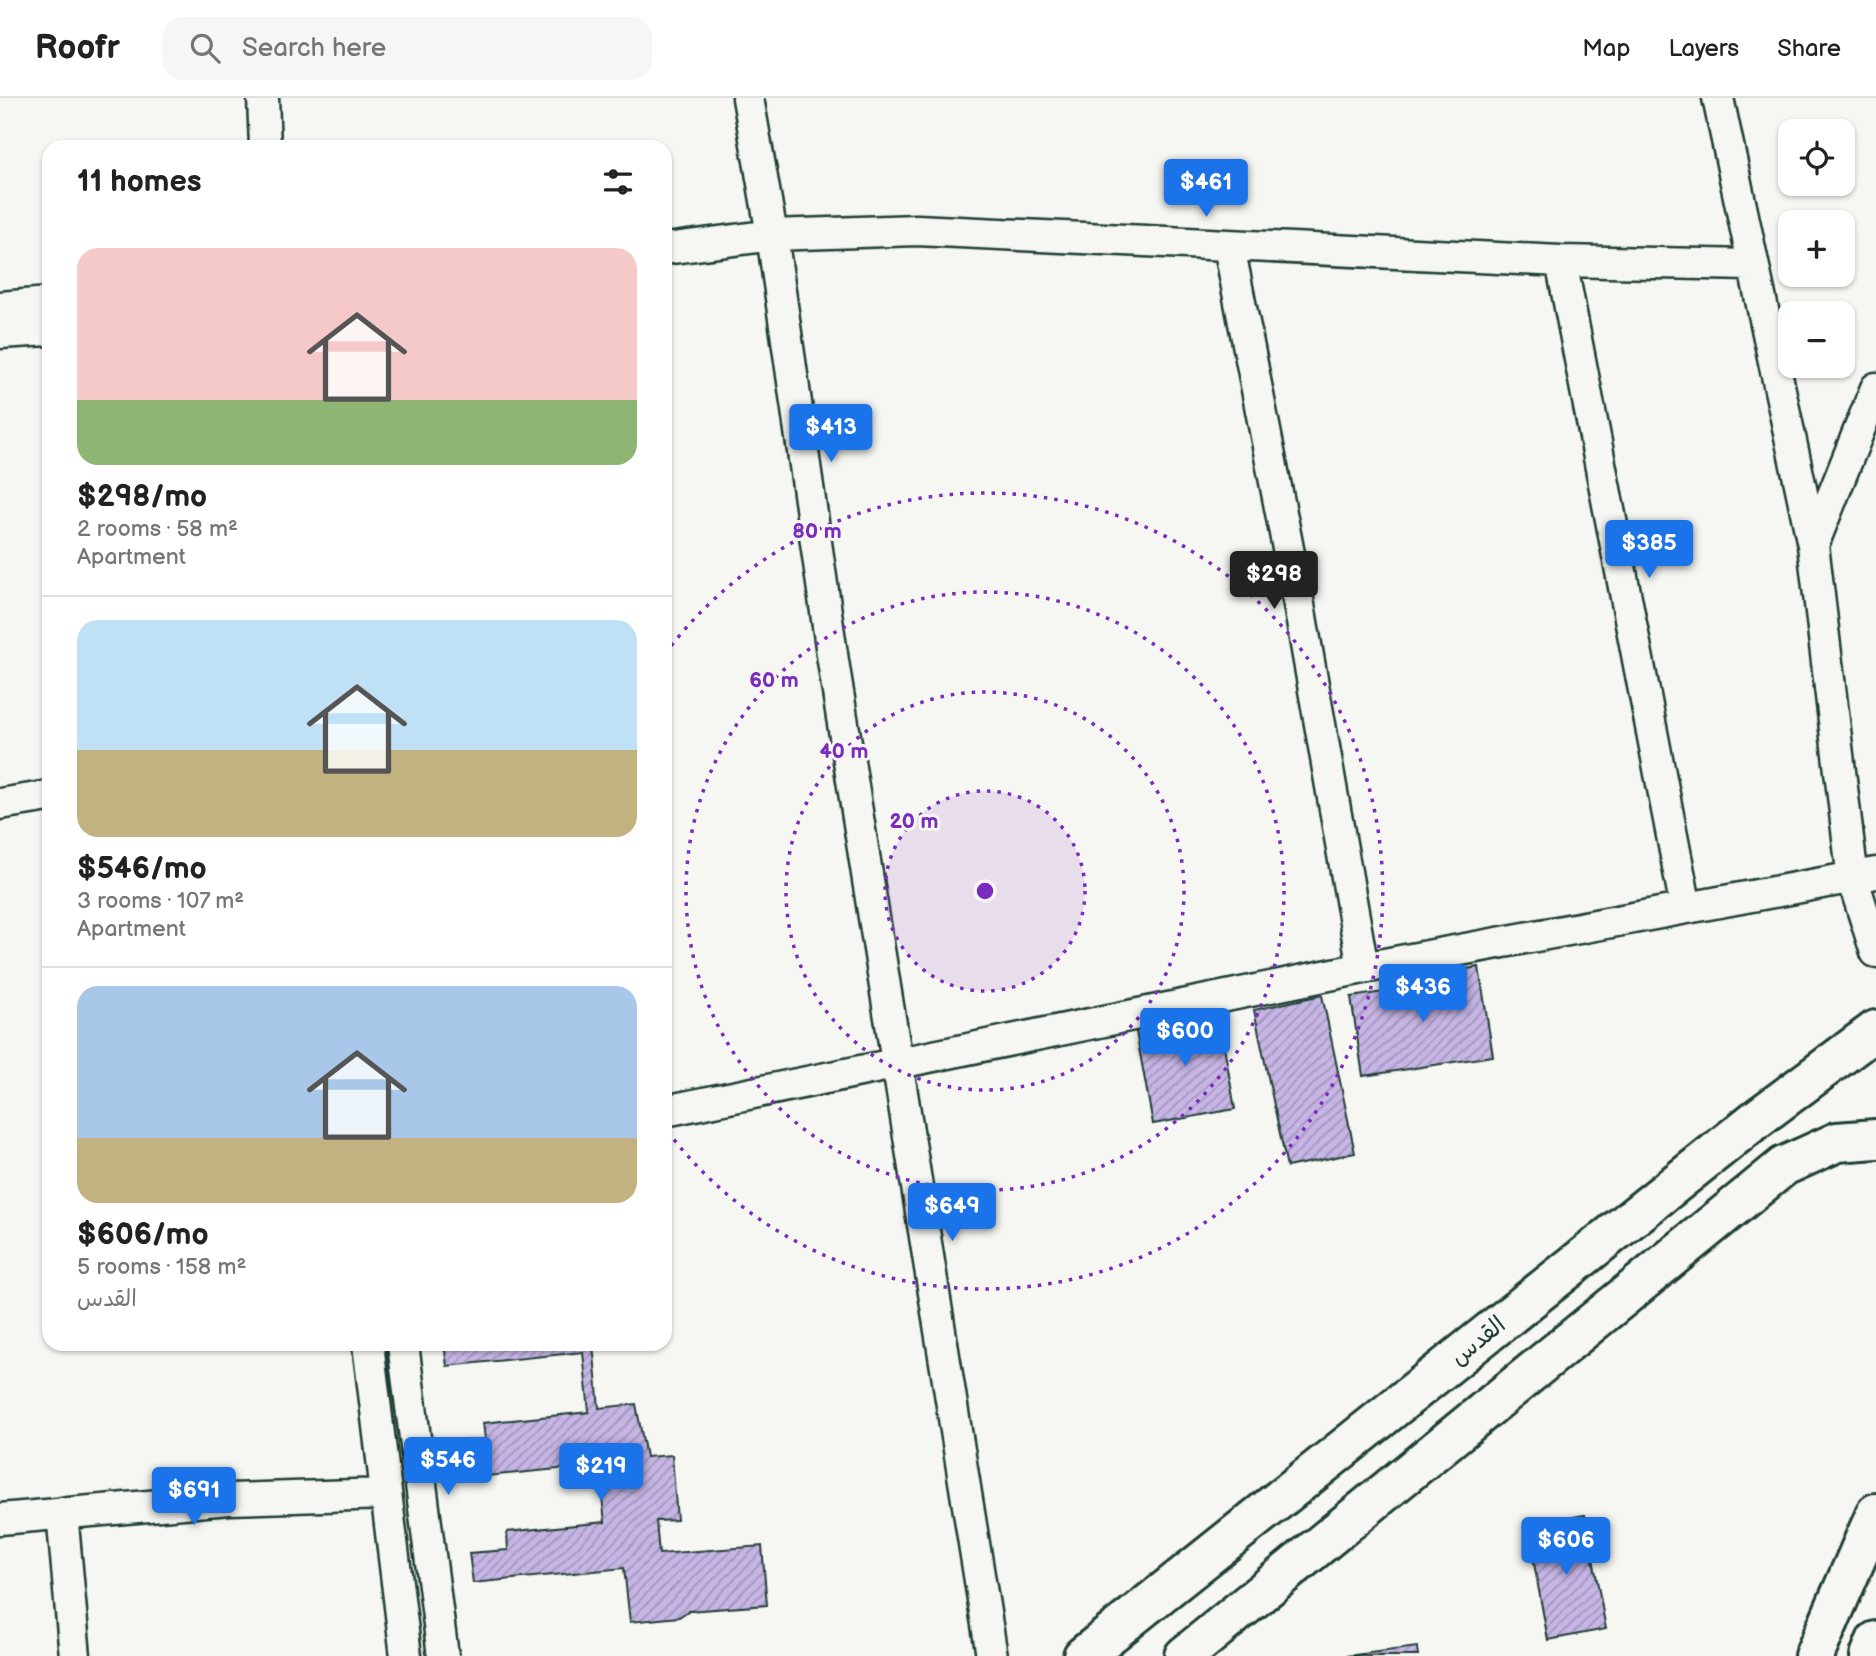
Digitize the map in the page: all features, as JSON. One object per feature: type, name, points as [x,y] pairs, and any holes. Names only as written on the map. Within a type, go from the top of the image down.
[{"type":"main road","name":"القدس","points":[[1083,1656],[1754,1121],[1876,1030]]},
{"type":"main road","points":[[1199,1651],[1784,1167],[1837,1142],[1876,1139]]},
{"type":"main road","points":[[1814,1656],[1876,1513]]},
{"type":"main road","points":[[1870,1656],[1876,1642]]},
{"type":"street","points":[[263,98],[265,140]]},
{"type":"street","points":[[748,98],[772,235],[832,661],[899,1064],[992,1656]]},
{"type":"street","points":[[1718,98],[1731,152],[1751,265],[1813,545],[1876,952]]},
{"type":"street","points":[[672,248],[772,235],[917,230],[1561,261],[1751,265]]},
{"type":"street","points":[[1229,246],[1299,605],[1363,968]]},
{"type":"street","points":[[1561,261],[1686,908]]},
{"type":"street","points":[[0,307],[42,304]]},
{"type":"street","points":[[0,333],[42,330]]},
{"type":"street","points":[[1813,545],[1876,388]]},
{"type":"street","points":[[0,804],[42,797]]},
{"type":"street","points":[[672,1110],[1363,968],[1864,877]]},
{"type":"street","points":[[369,1351],[406,1656]]},
{"type":"street","points":[[404,1351],[443,1656]]},
{"type":"street","points":[[0,1519],[229,1499],[386,1494]]},
{"type":"street","points":[[62,1513],[75,1656]]},
{"type":"building","points":[[1479,967],[1493,1056],[1363,1076],[1351,997],[1415,987],[1434,974]]},
{"type":"building","points":[[1322,995],[1355,1153],[1287,1167],[1254,1010]]},
{"type":"building","points":[[1208,1013],[1220,1023],[1235,1109],[1153,1124],[1135,1026]]},
{"type":"building","points":[[445,1351],[594,1351],[599,1408],[636,1404],[646,1457],[672,1455],[677,1520],[656,1521],[659,1554],[762,1546],[767,1605],[688,1611],[679,1617],[630,1622],[624,1568],[473,1583],[469,1553],[508,1550],[507,1532],[605,1522],[598,1465],[456,1479],[453,1442],[485,1439],[483,1423],[589,1412],[583,1352],[447,1366]]},
{"type":"building","points":[[1585,1515],[1606,1629],[1548,1640],[1527,1525]]},
{"type":"building","points":[[1417,1647],[1418,1656],[1346,1656]]}]
